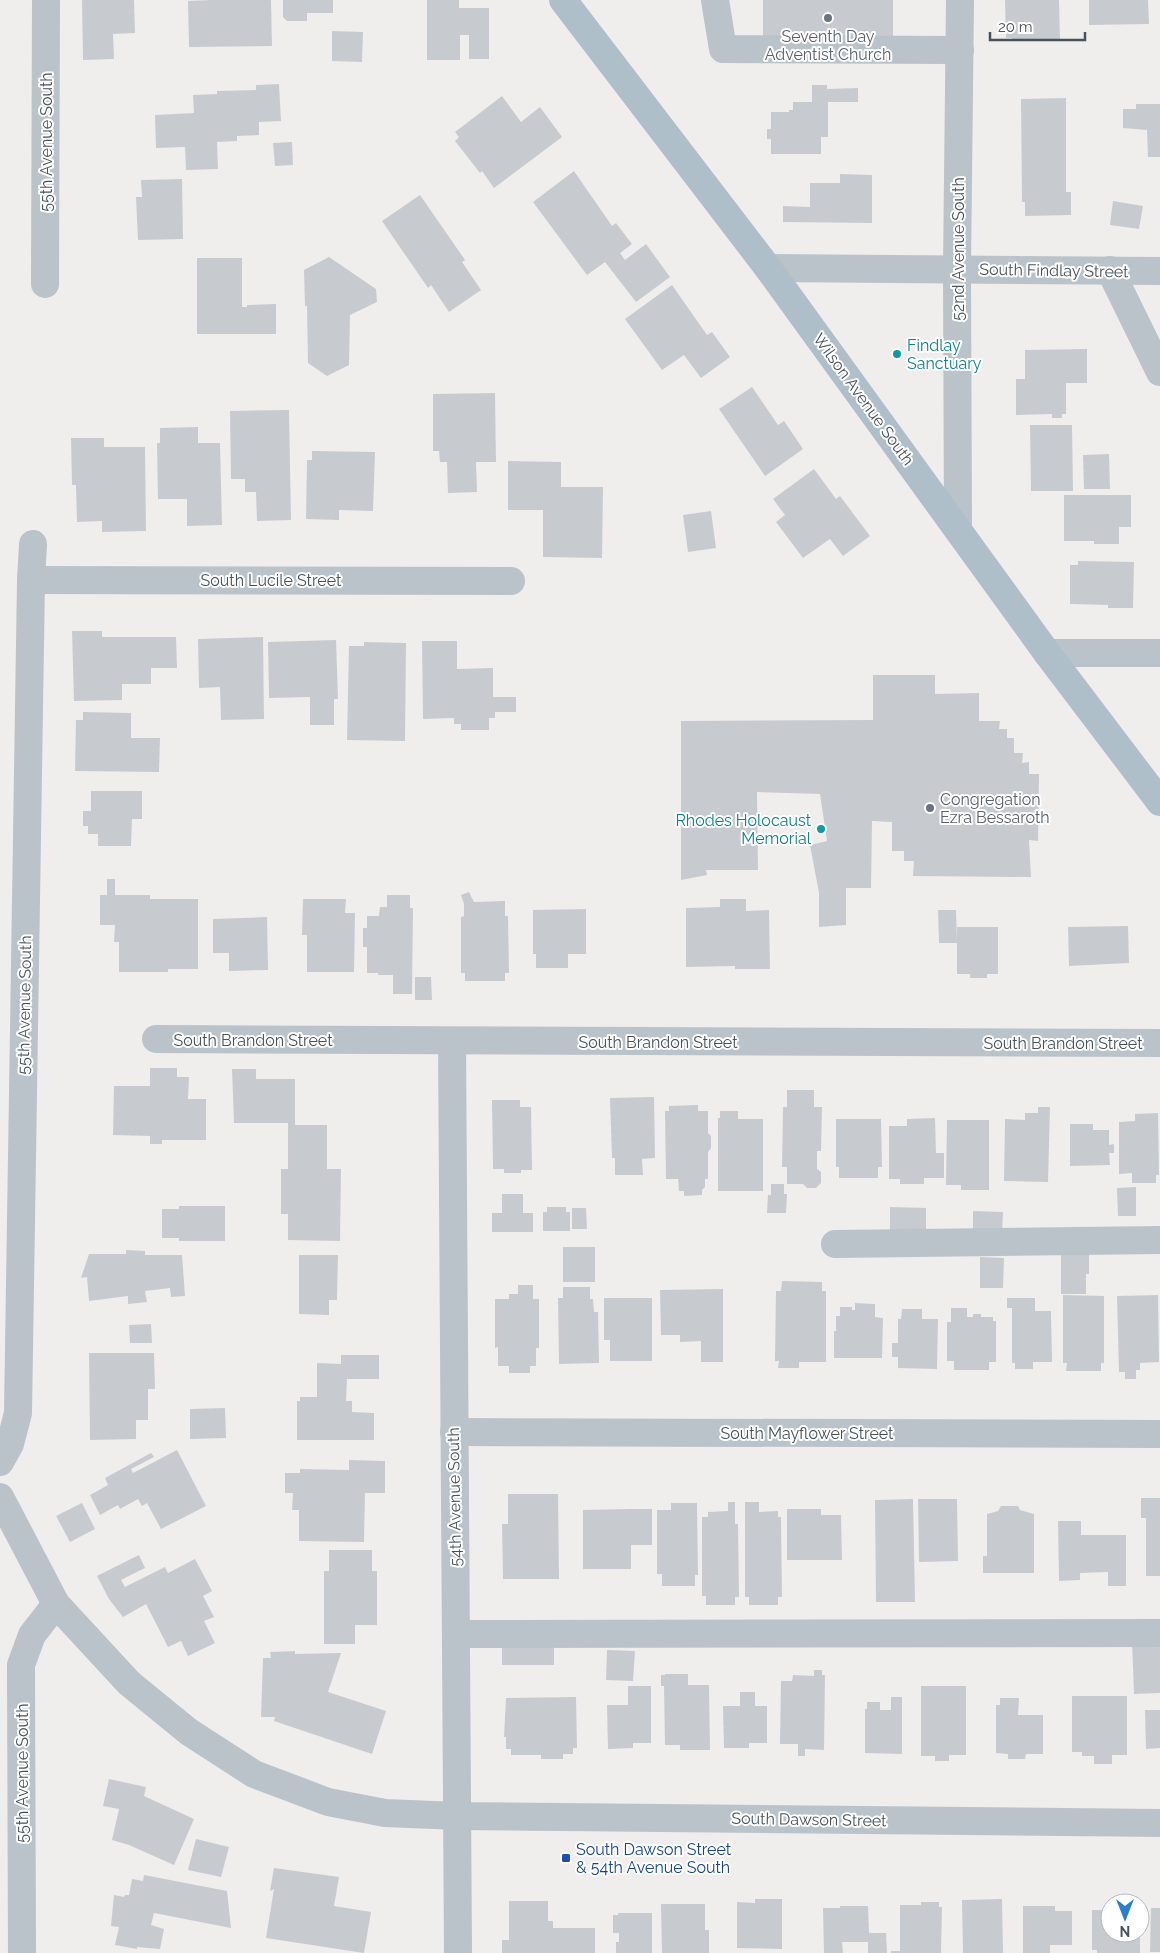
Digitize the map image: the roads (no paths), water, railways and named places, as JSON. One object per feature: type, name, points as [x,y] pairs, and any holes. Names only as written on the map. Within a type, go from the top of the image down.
[{"type":"main road","name":"Wilson Avenue South","points":[[563,0],[768,268],[1047,653],[1160,802]]},
{"type":"street","name":"55th Avenue South","points":[[46,0],[46,284]]},
{"type":"street","points":[[715,0],[723,49],[960,50]]},
{"type":"street","name":"52nd Avenue South","points":[[958,528],[957,269],[960,0]]},
{"type":"street","name":"South Findlay Street","points":[[768,268],[1160,270]]},
{"type":"street","points":[[1110,270],[1160,372]]},
{"type":"street","name":"55th Avenue South","points":[[0,1462],[10,1444],[18,1413],[30,580],[33,544]]},
{"type":"street","name":"South Lucile Street","points":[[30,580],[511,581]]},
{"type":"street","points":[[1047,653],[1160,653]]},
{"type":"street","name":"South Brandon Street","points":[[156,1039],[1160,1043]]},
{"type":"street","name":"54th Avenue South","points":[[452,1041],[458,1953]]},
{"type":"street","points":[[835,1244],[1160,1240]]},
{"type":"street","name":"South Mayflower Street","points":[[454,1432],[1160,1434]]},
{"type":"street","name":"South Dawson Street","points":[[0,1497],[56,1604],[129,1683],[189,1732],[254,1774],[328,1802],[385,1813],[458,1816],[1160,1823]]},
{"type":"street","name":"55th Avenue South","points":[[22,1953],[11,1810],[21,1665],[32,1635],[56,1604]]},
{"type":"street","points":[[456,1634],[1160,1633]]},
{"type":"place","name":"Seventh Day Adventist Church","points":[[828,18]]},
{"type":"place","name":"Findlay Sanctuary","points":[[897,354]]},
{"type":"place","name":"Congregation Ezra Bessaroth","points":[[930,808]]},
{"type":"place","name":"Rhodes Holocaust Memorial","points":[[821,829]]},
{"type":"place","name":"South Dawson Street & 54th Avenue South","points":[[566,1858]]}]
